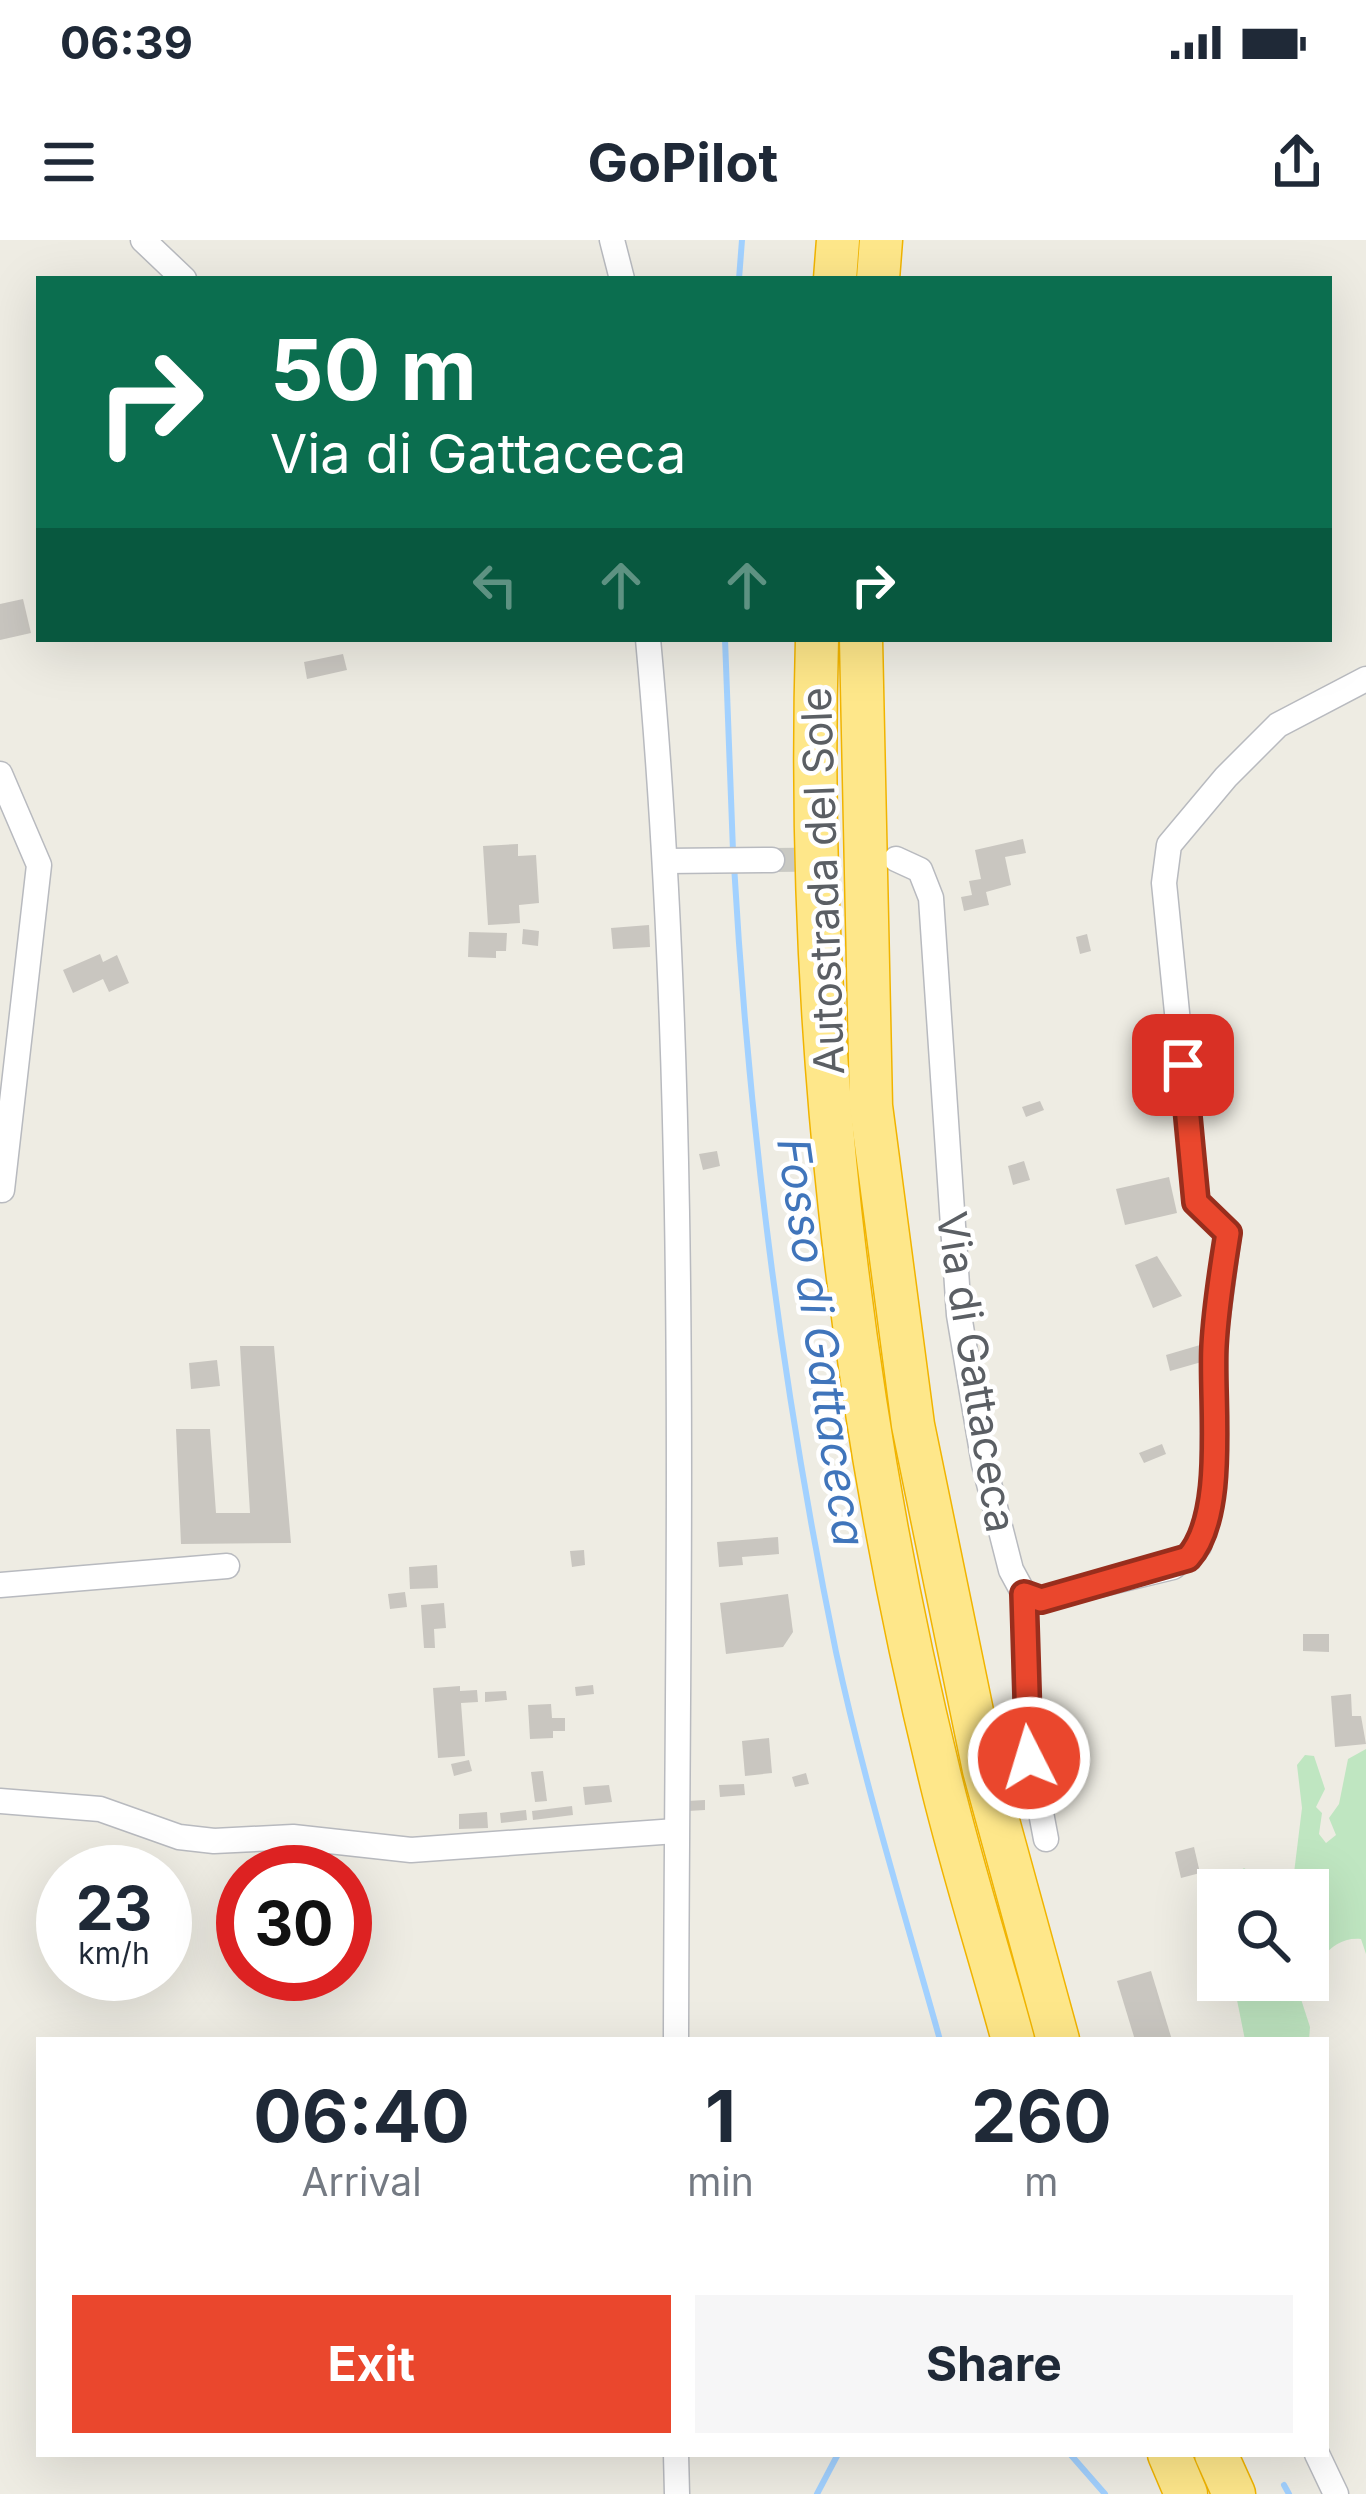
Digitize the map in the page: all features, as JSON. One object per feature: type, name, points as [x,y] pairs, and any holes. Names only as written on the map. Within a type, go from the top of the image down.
[{"type":"highway","points":[[835,276],[838,240]]},
{"type":"highway","points":[[878,276],[881,240]]},
{"type":"highway","name":"Autostrada del Sole","points":[[817,642],[813,784],[828,1105],[869,1425],[940,1775],[1012,2037]]},
{"type":"highway","name":"Autostrada del Sole","points":[[861,642],[871,1106],[913,1425],[983,1770],[1057,2037]]},
{"type":"highway","points":[[1170,2457],[1186,2494]]},
{"type":"highway","points":[[1217,2457],[1234,2494]]},
{"type":"street","points":[[143,240],[181,276]]},
{"type":"street","points":[[612,240],[621,276]]},
{"type":"street","points":[[648,642],[665,861],[676,2037]]},
{"type":"street","points":[[1024,1594],[1041,1600],[1173,1567],[1199,1546],[1213,1490],[1214,1352],[1228,1233],[1196,1202],[1164,883],[1169,845],[1184,821],[1278,725],[1366,679]]},
{"type":"street","points":[[0,774],[39,865],[2,1190]]},
{"type":"street","name":"Via di Gattaceca","points":[[896,859],[920,870],[931,898],[958,1315],[984,1464],[1011,1570],[1024,1594],[1026,1734],[1046,1839]]},
{"type":"street","points":[[665,861],[772,860]]},
{"type":"street","points":[[0,1586],[227,1566]]},
{"type":"street","points":[[0,1802],[100,1809],[179,1837],[214,1841],[293,1837],[411,1850],[676,1831]]},
{"type":"street","points":[[676,2457],[677,2494]]},
{"type":"street","points":[[1318,2457],[1336,2494]]},
{"type":"green space","points":[[1366,1749],[1366,1954],[1361,1939],[1339,1943],[1329,1951],[1329,1869],[1294,1869],[1302,1808],[1297,1765],[1305,1755],[1314,1756],[1325,1789],[1316,1807],[1322,1813],[1319,1834],[1326,1843],[1336,1835],[1329,1818],[1339,1804],[1348,1759]]},
{"type":"green space","points":[[1237,2001],[1302,2001],[1309,2037],[1244,2037]]},
{"type":"building","points":[[23,599],[31,633],[0,640],[0,604]]},
{"type":"building","points":[[343,654],[347,670],[307,679],[304,662]]},
{"type":"building","points":[[1023,839],[1026,853],[1005,857],[1011,885],[986,892],[989,905],[964,911],[961,897],[972,895],[969,881],[981,879],[975,850]]},
{"type":"building","points":[[518,844],[518,856],[536,855],[539,903],[519,905],[520,923],[488,925],[483,846]]},
{"type":"building","points":[[649,925],[650,947],[613,949],[611,928]]},
{"type":"building","points":[[523,929],[539,931],[538,946],[522,944]]},
{"type":"building","points":[[469,932],[507,933],[506,951],[496,951],[496,958],[468,957]]},
{"type":"building","points":[[1087,934],[1091,951],[1080,954],[1076,937]]},
{"type":"building","points":[[100,954],[103,962],[117,955],[129,983],[109,992],[103,979],[73,993],[63,970]]},
{"type":"building","points":[[1040,1101],[1044,1110],[1026,1117],[1022,1107]]},
{"type":"building","points":[[717,1151],[720,1166],[703,1170],[699,1154]]},
{"type":"building","points":[[1024,1161],[1030,1180],[1013,1185],[1008,1166]]},
{"type":"building","points":[[1169,1177],[1177,1213],[1125,1225],[1116,1189]]},
{"type":"building","points":[[1157,1256],[1182,1296],[1153,1308],[1135,1265]]},
{"type":"building","points":[[1200,1345],[1205,1361],[1170,1371],[1166,1355]]},
{"type":"building","points":[[240,1346],[274,1346],[291,1543],[181,1544],[176,1429],[210,1429],[216,1513],[250,1513]]},
{"type":"building","points":[[217,1360],[220,1386],[191,1389],[189,1363]]},
{"type":"building","points":[[1162,1444],[1166,1454],[1144,1463],[1139,1453]]},
{"type":"building","points":[[778,1537],[779,1554],[742,1557],[743,1565],[719,1567],[717,1542]]},
{"type":"building","points":[[584,1550],[585,1565],[572,1567],[570,1551]]},
{"type":"building","points":[[437,1565],[438,1588],[410,1589],[409,1567]]},
{"type":"building","points":[[405,1592],[407,1607],[390,1609],[388,1594]]},
{"type":"building","points":[[788,1594],[793,1632],[783,1647],[726,1654],[720,1603]]},
{"type":"building","points":[[444,1603],[446,1628],[434,1629],[435,1648],[424,1648],[421,1605]]},
{"type":"building","points":[[1303,1634],[1329,1634],[1329,1652],[1303,1651]]},
{"type":"building","points":[[593,1685],[594,1694],[576,1696],[575,1687]]},
{"type":"building","points":[[460,1686],[460,1691],[477,1690],[478,1702],[461,1703],[465,1756],[438,1758],[433,1688]]},
{"type":"building","points":[[506,1691],[507,1700],[485,1702],[485,1692]]},
{"type":"building","points":[[1351,1694],[1352,1716],[1361,1716],[1366,1744],[1335,1747],[1331,1696]]},
{"type":"building","points":[[551,1704],[552,1718],[565,1718],[565,1731],[553,1731],[553,1738],[530,1739],[528,1705]]},
{"type":"building","points":[[769,1738],[772,1773],[745,1776],[742,1741]]},
{"type":"building","points":[[469,1760],[472,1771],[454,1776],[451,1764]]},
{"type":"building","points":[[543,1771],[547,1801],[535,1802],[531,1772]]},
{"type":"building","points":[[806,1773],[809,1784],[795,1787],[792,1777]]},
{"type":"building","points":[[744,1784],[745,1795],[720,1797],[719,1785]]},
{"type":"building","points":[[609,1785],[612,1802],[585,1805],[583,1787]]},
{"type":"building","points":[[705,1800],[705,1810],[688,1811],[687,1801]]},
{"type":"building","points":[[572,1806],[573,1815],[533,1820],[532,1811]]},
{"type":"building","points":[[526,1810],[527,1820],[501,1823],[500,1813]]},
{"type":"building","points":[[487,1812],[488,1828],[459,1829],[459,1814]]},
{"type":"building","points":[[1194,1847],[1197,1874],[1181,1878],[1175,1852]]},
{"type":"building","points":[[1151,1971],[1171,2037],[1134,2037],[1117,1981]]},
{"type":"waterway","name":"Fosso di Gattaceca","points":[[739,276],[742,240]]},
{"type":"waterway","name":"Fosso di Gattaceca","points":[[725,642],[733,851]]},
{"type":"waterway","name":"Fosso di Gattaceca","points":[[734,865],[759,1161],[784,1359],[817,1555],[847,1701],[939,2037]]},
{"type":"waterway","points":[[817,2494],[836,2457]]},
{"type":"waterway","name":"Fosso di Gattaceca","points":[[1073,2457],[1105,2494]]},
{"type":"waterway","points":[[1284,2485],[1289,2494]]},
{"type":"tunnel","points":[[772,860],[875,859]]},
{"type":"route","points":[[1029,1758],[1024,1594],[1041,1600],[1173,1567],[1199,1546],[1213,1490],[1217,1292],[1228,1233],[1196,1202],[1183,1065]]}]
